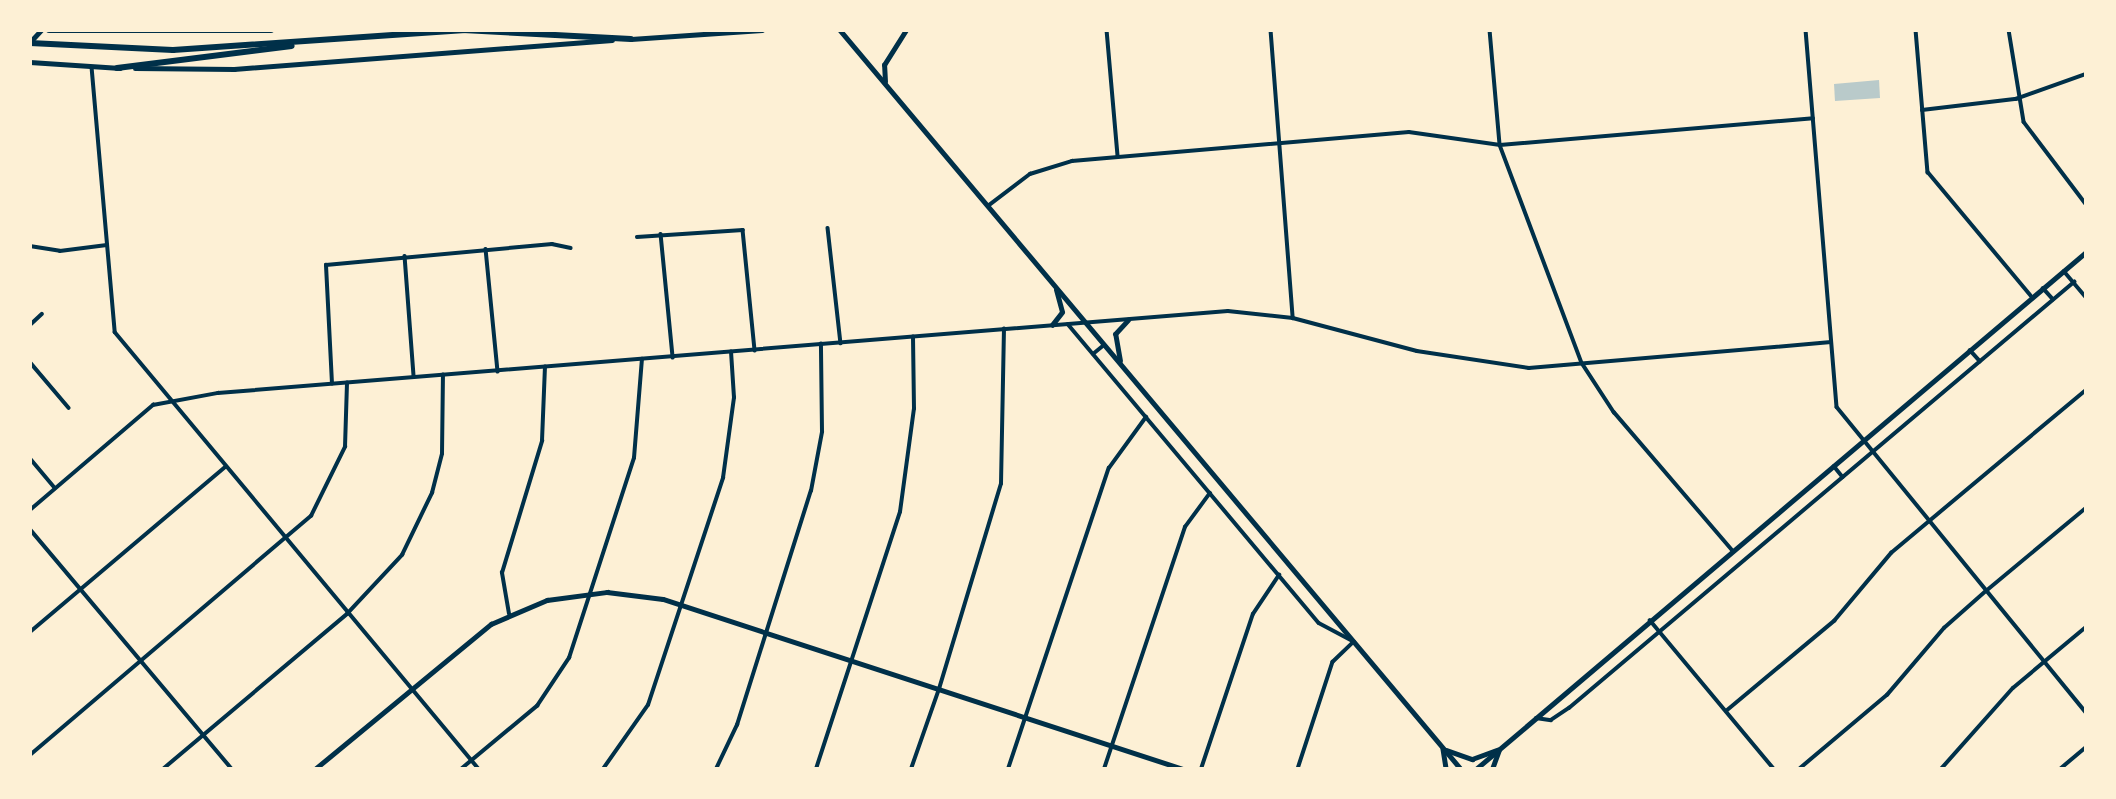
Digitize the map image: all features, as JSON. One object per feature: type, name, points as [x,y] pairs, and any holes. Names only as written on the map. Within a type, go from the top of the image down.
[{"type":"highway","points":[[52,30],[271,30]]},
{"type":"highway","points":[[30,42],[173,50],[464,30],[631,39]]},
{"type":"highway","points":[[117,68],[303,43]]},
{"type":"main road","points":[[30,42],[41,30]]},
{"type":"main road","points":[[30,62],[117,68],[234,69],[762,30]]},
{"type":"main road","points":[[840,30],[1461,769]]},
{"type":"main road","points":[[885,82],[884,65],[906,30]]},
{"type":"main road","points":[[1476,769],[2086,252]]},
{"type":"main road","points":[[1052,326],[1062,312],[1055,286]]},
{"type":"main road","points":[[1121,366],[1114,341],[1128,320]]},
{"type":"main road","points":[[315,769],[409,689],[509,614],[587,594],[626,593],[681,606],[1183,769]]},
{"type":"main road","points":[[1442,748],[1472,758],[1500,749]]},
{"type":"main road","points":[[1442,748],[1446,769]]},
{"type":"main road","points":[[1492,769],[1500,749]]},
{"type":"street","points":[[1107,30],[1118,157]]},
{"type":"street","points":[[1271,30],[1293,318]]},
{"type":"street","points":[[1490,30],[1500,145],[1582,363],[1614,412],[1733,551]]},
{"type":"street","points":[[1806,30],[1837,407],[1861,443],[2086,712]]},
{"type":"street","points":[[1916,30],[1921,110],[1932,180],[2032,297]]},
{"type":"street","points":[[2009,30],[2016,99],[2036,143],[2086,204]]},
{"type":"street","points":[[92,66],[115,332],[167,398],[478,769]]},
{"type":"street","points":[[1921,110],[2016,99],[2086,74]]},
{"type":"street","points":[[987,206],[1040,170],[1118,157],[1409,132],[1500,145],[1813,118]]},
{"type":"street","points":[[828,228],[841,343]]},
{"type":"street","points":[[637,237],[743,230],[755,350]]},
{"type":"street","points":[[661,234],[673,357]]},
{"type":"street","points":[[30,246],[60,251],[107,245]]},
{"type":"street","points":[[332,384],[326,265],[486,249],[571,248]]},
{"type":"street","points":[[486,249],[498,371]]},
{"type":"street","points":[[405,256],[414,377]]},
{"type":"street","points":[[2064,271],[2086,297]]},
{"type":"street","points":[[1536,718],[1561,715],[2074,282]]},
{"type":"street","points":[[2043,288],[2053,299]]},
{"type":"street","points":[[30,509],[167,398],[1228,311],[1293,318],[1470,362],[1530,368],[1831,342]]},
{"type":"street","points":[[30,325],[42,314]]},
{"type":"street","points":[[1068,324],[1323,627],[1354,642],[1333,662],[1298,769]]},
{"type":"street","points":[[911,769],[939,689],[1001,484],[1004,329]]},
{"type":"street","points":[[816,769],[854,662],[909,463],[913,337]]},
{"type":"street","points":[[716,769],[767,634],[811,491],[822,432],[821,344]]},
{"type":"street","points":[[1093,354],[1104,345]]},
{"type":"street","points":[[1970,350],[1980,361]]},
{"type":"street","points":[[603,769],[648,705],[726,465],[731,352]]},
{"type":"street","points":[[461,769],[555,686],[634,458],[642,359]]},
{"type":"street","points":[[30,362],[69,408]]},
{"type":"street","points":[[509,614],[502,573],[542,441],[545,367]]},
{"type":"street","points":[[163,769],[347,614],[402,555],[432,493],[443,443],[443,375]]},
{"type":"street","points":[[30,755],[311,516],[339,467],[349,427],[347,383]]},
{"type":"street","points":[[1726,711],[1834,621],[1880,563],[2086,390]]},
{"type":"street","points":[[1008,769],[1110,468],[1146,417]]},
{"type":"street","points":[[30,458],[55,488]]},
{"type":"street","points":[[1834,466],[1843,477]]},
{"type":"street","points":[[30,632],[225,467]]},
{"type":"street","points":[[1104,769],[1185,527],[1210,493]]},
{"type":"street","points":[[1799,769],[1887,695],[1944,628],[2086,508]]},
{"type":"street","points":[[30,528],[232,769]]},
{"type":"street","points":[[1201,769],[1253,614],[1279,575]]},
{"type":"street","points":[[1650,621],[1774,769]]},
{"type":"street","points":[[1941,769],[2045,662],[2086,627]]},
{"type":"street","points":[[2060,769],[2086,747]]},
{"type":"shaded area","points":[[1879,80],[1880,98],[1835,101],[1834,84]]}]
